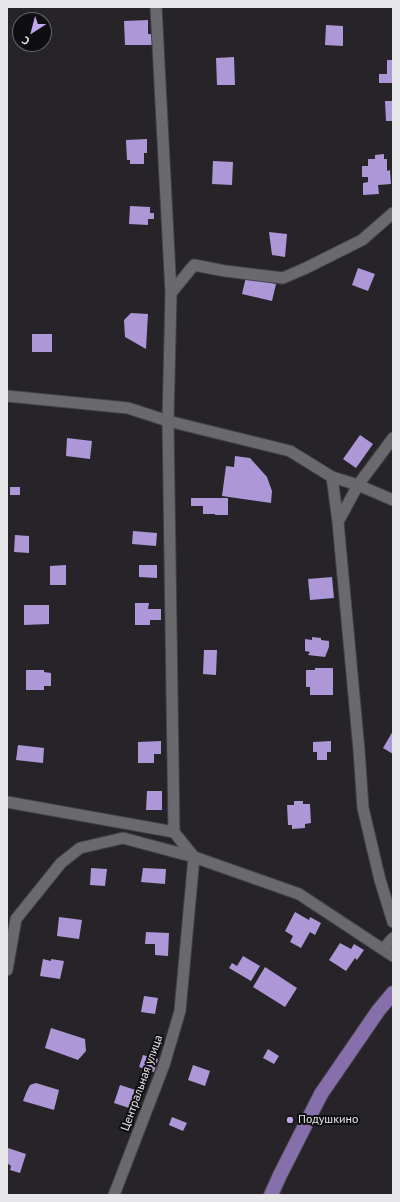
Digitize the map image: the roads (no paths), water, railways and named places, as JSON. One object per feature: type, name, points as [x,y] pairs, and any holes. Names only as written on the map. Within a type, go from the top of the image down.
[{"type":"main road","points":[[271,1195],[280,1174],[321,1094],[378,1011],[393,993]]},
{"type":"street","points":[[156,7],[171,293],[168,421],[174,832],[194,857]]},
{"type":"street","points":[[171,293],[194,265],[225,271],[283,278],[362,240],[393,213]]},
{"type":"street","points":[[7,396],[128,408],[168,421],[290,452],[332,477],[358,485],[393,500]]},
{"type":"street","points":[[338,522],[358,485],[393,438]]},
{"type":"street","points":[[332,477],[338,522],[363,808],[380,880],[393,922]]},
{"type":"street","points":[[7,802],[174,832]]},
{"type":"street","points":[[7,970],[16,919],[61,863],[80,848],[123,838],[194,857],[299,894],[393,956]]},
{"type":"street","name":"Центральная улица","points":[[114,1195],[164,1065],[180,1011],[194,857]]},
{"type":"street","points":[[383,949],[393,938]]},
{"type":"place","name":"Подушкино","points":[[290,1120]]}]
